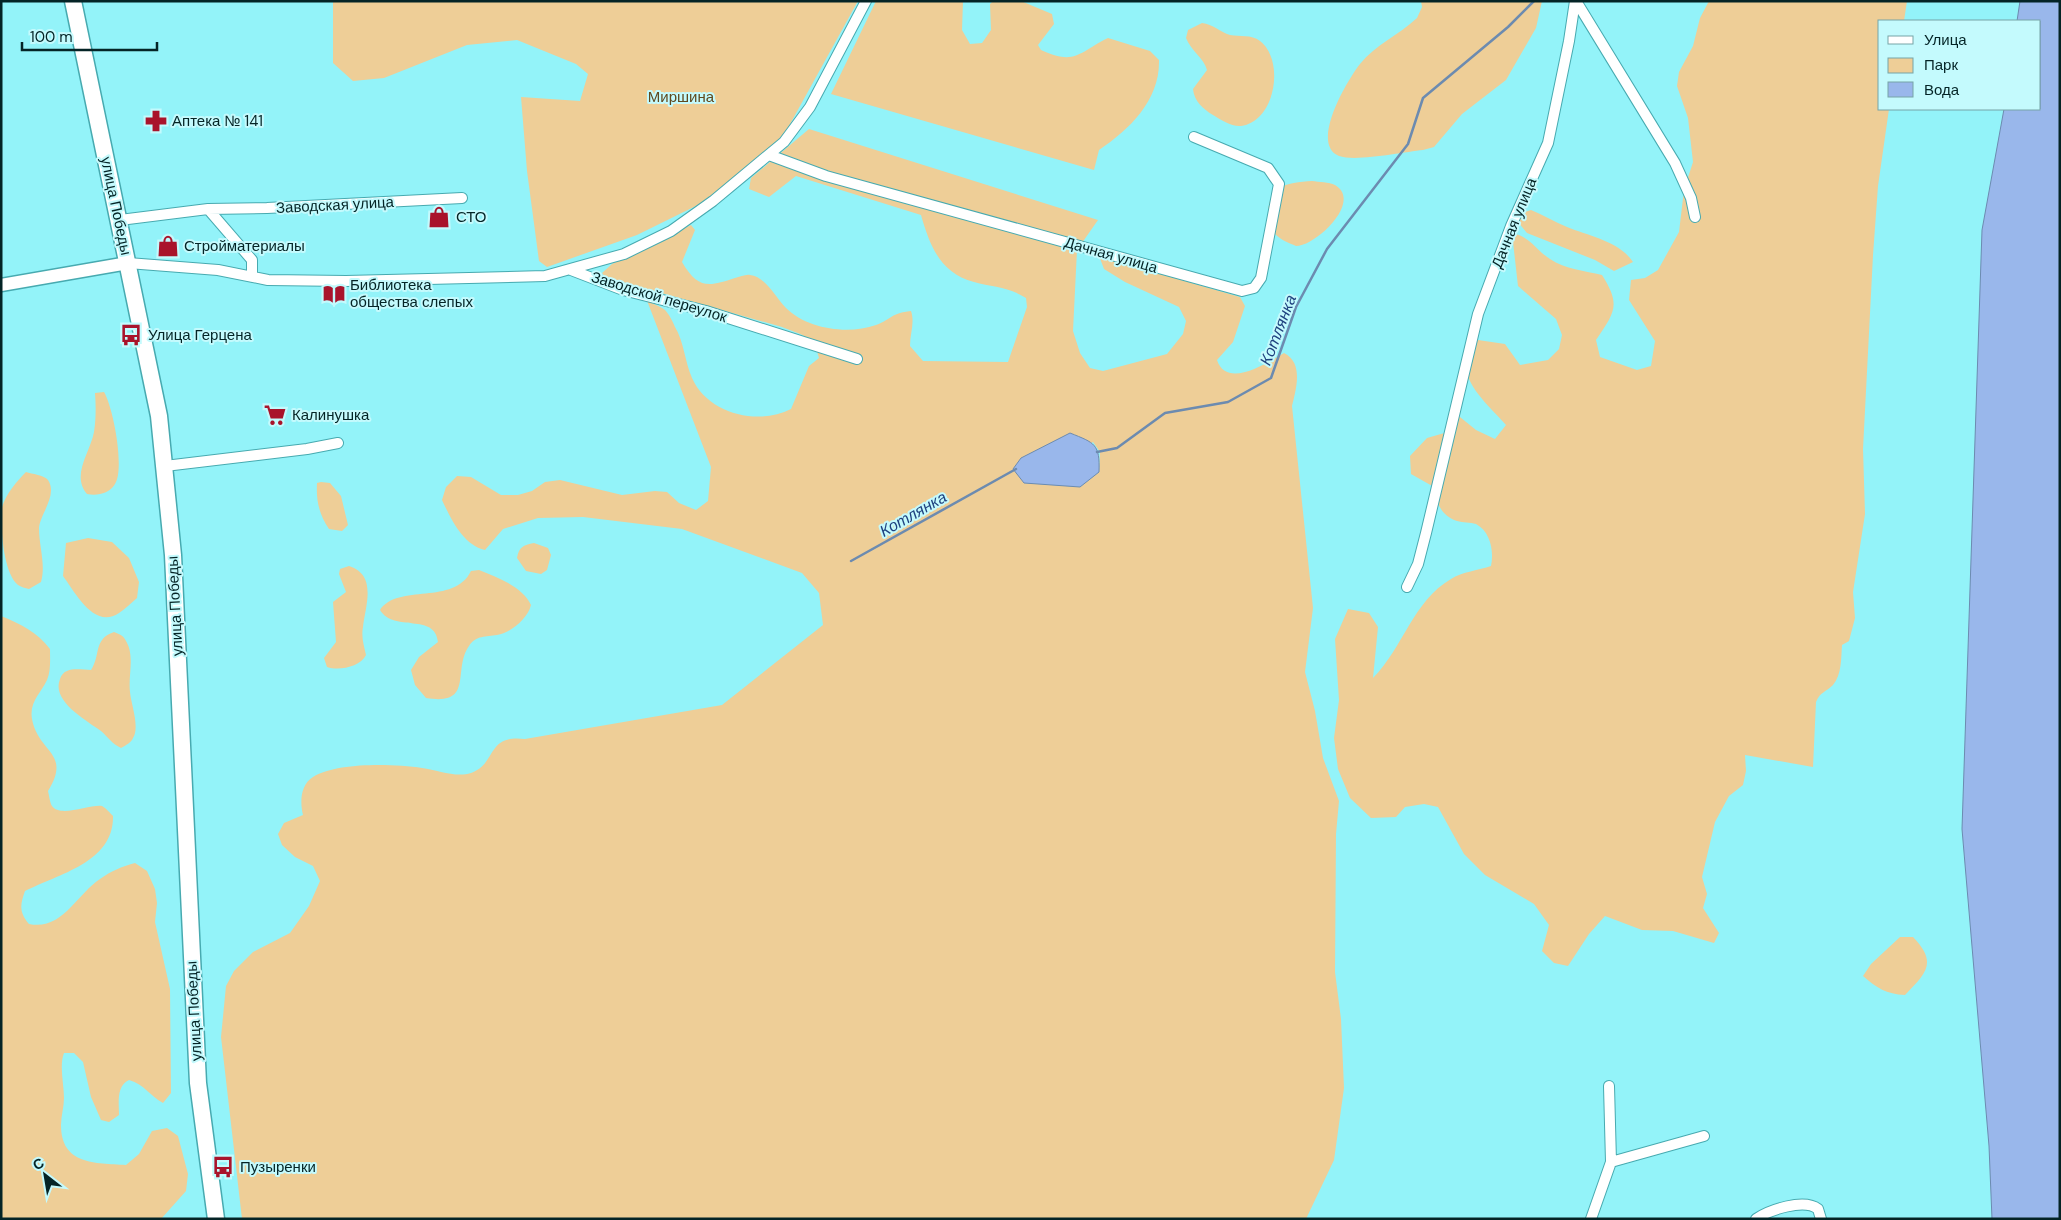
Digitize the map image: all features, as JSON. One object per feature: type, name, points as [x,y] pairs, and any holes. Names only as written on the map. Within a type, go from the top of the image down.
[{"type":"highway","name":"улица Победы","points":[[73,1],[120,220],[159,416],[165,466],[172,555],[198,1083],[216,1219]]},
{"type":"street","points":[[571,270],[624,254],[671,231],[770,155],[795,130],[810,107],[866,1]]},
{"type":"street","points":[[1576,1],[1675,163],[1691,198],[1695,217]]},
{"type":"street","name":"Дачная улица","points":[[1407,587],[1418,564],[1478,314],[1511,226],[1548,142],[1576,1]]},
{"type":"street","name":"Дачная улица","points":[[770,155],[826,176],[1242,292],[1254,288],[1261,278],[1278,184],[1268,168],[1194,137]]},
{"type":"street","name":"Заводская улица","points":[[120,220],[208,209],[267,208],[462,198]]},
{"type":"street","points":[[208,209],[252,260],[252,277]]},
{"type":"street","points":[[1,285],[128,263]]},
{"type":"street","name":"Заводской переулок","points":[[128,263],[218,270],[268,280],[346,281],[494,278],[545,276],[571,270],[623,290],[706,311],[856,359]]},
{"type":"street","points":[[165,466],[307,449],[338,442]]},
{"type":"street","points":[[1591,1219],[1611,1162],[1609,1086]]},
{"type":"street","points":[[1611,1162],[1704,1136]]},
{"type":"street","points":[[1756,1219],[1777,1210],[1810,1205],[1818,1209],[1821,1219]]},
{"type":"green space","name":"Миршина","points":[[333,1],[858,1],[784,135],[708,200],[637,235],[547,267],[539,261],[527,171],[521,97],[580,101],[588,74],[576,64],[517,40],[467,45],[384,78],[353,81],[333,63]]},
{"type":"green space","points":[[876,1],[963,1],[962,30],[970,44],[982,43],[991,30],[990,4],[993,1],[1021,1],[1052,14],[1054,24],[1038,45],[1041,50],[1053,55],[1070,57],[1108,38],[1150,51],[1159,60],[1154,88],[1149,101],[1132,123],[1099,150],[1094,170],[831,94]]},
{"type":"green space","points":[[1421,1],[1542,1],[1536,28],[1506,80],[1462,114],[1434,147],[1368,157],[1347,158],[1339,156],[1331,149],[1328,139],[1329,126],[1347,83],[1366,57],[1417,18],[1422,7]]},
{"type":"green space","points":[[1709,1],[1907,1],[1904,20],[1878,20],[1878,110],[1889,110],[1878,186],[1873,255],[1863,449],[1865,514],[1853,592],[1855,618],[1849,641],[1842,645],[1836,681],[1819,696],[1816,702],[1813,767],[1745,755],[1746,771],[1743,785],[1729,796],[1715,822],[1702,877],[1707,894],[1703,908],[1719,933],[1714,943],[1673,931],[1642,930],[1605,916],[1589,934],[1568,966],[1554,963],[1542,951],[1549,925],[1534,904],[1485,875],[1464,854],[1438,807],[1424,804],[1405,807],[1396,817],[1371,818],[1350,798],[1338,769],[1334,738],[1339,700],[1335,639],[1348,609],[1369,613],[1378,627],[1373,678],[1393,653],[1418,612],[1438,588],[1455,577],[1491,566],[1492,549],[1485,532],[1476,524],[1457,521],[1443,512],[1436,498],[1434,487],[1411,474],[1410,456],[1427,438],[1448,432],[1455,413],[1476,430],[1495,439],[1506,425],[1481,397],[1469,378],[1465,355],[1468,342],[1478,340],[1505,344],[1520,365],[1548,360],[1559,349],[1562,335],[1556,319],[1518,286],[1513,242],[1515,234],[1525,238],[1545,256],[1562,265],[1602,275],[1612,294],[1613,308],[1608,322],[1596,340],[1600,357],[1637,370],[1651,366],[1655,341],[1629,300],[1631,280],[1645,278],[1658,270],[1679,232],[1684,190],[1693,162],[1688,118],[1677,86],[1679,72],[1693,46],[1700,18]]},
{"type":"green space","points":[[1202,23],[1230,35],[1257,39],[1268,50],[1274,75],[1273,89],[1269,102],[1253,122],[1241,126],[1227,123],[1206,110],[1195,97],[1193,89],[1207,70],[1186,38],[1188,30]]},
{"type":"green space","points":[[809,129],[1098,220],[1077,250],[1073,331],[1080,353],[1090,368],[1103,371],[1167,354],[1183,334],[1186,321],[1179,307],[1125,282],[1104,269],[1099,256],[1240,297],[1245,306],[1233,342],[1217,360],[1222,369],[1229,373],[1248,371],[1284,353],[1294,363],[1297,377],[1292,406],[1313,608],[1305,672],[1315,711],[1323,758],[1339,801],[1336,834],[1335,972],[1341,1019],[1344,1088],[1334,1160],[1306,1219],[242,1219],[221,1037],[226,986],[234,971],[253,952],[290,933],[309,906],[320,881],[313,866],[295,857],[282,845],[278,834],[284,823],[303,815],[301,805],[302,794],[309,780],[324,772],[366,765],[410,767],[459,775],[471,773],[479,769],[498,745],[504,741],[722,705],[823,625],[819,593],[802,573],[682,529],[583,517],[538,518],[503,529],[485,550],[470,543],[454,523],[442,500],[446,487],[457,476],[471,477],[501,495],[518,495],[532,491],[545,482],[560,480],[622,495],[655,491],[667,492],[679,503],[696,510],[708,501],[711,467],[646,298],[665,310],[671,318],[678,333],[692,378],[699,390],[722,408],[735,413],[749,416],[764,416],[778,414],[791,409],[809,366],[819,358],[814,345],[806,337],[796,332],[605,277],[602,273],[612,264],[691,225],[695,230],[682,262],[693,277],[704,284],[718,283],[747,275],[756,277],[766,283],[786,308],[795,315],[816,325],[841,330],[865,328],[881,323],[899,313],[911,311],[910,346],[923,361],[1008,362],[1027,307],[1026,298],[1007,289],[962,278],[953,272],[938,257],[928,237],[921,215],[796,176],[769,197],[749,189],[751,178]],"holes":[[[1093,442],[1100,452],[1099,472],[1080,487],[1024,483]]]},
{"type":"green space","points":[[1312,181],[1335,185],[1342,192],[1344,201],[1334,222],[1325,231],[1305,244],[1296,246],[1275,234],[1268,218],[1269,205],[1273,194],[1281,187]]},
{"type":"green space","points":[[1531,210],[1567,227],[1612,244],[1633,262],[1614,271],[1595,260],[1527,233],[1517,221],[1518,214]]},
{"type":"green space","points":[[104,392],[111,410],[117,438],[118,476],[110,490],[95,495],[87,494],[83,487],[81,472],[94,432],[95,393]]},
{"type":"green space","points":[[26,472],[46,478],[51,486],[50,498],[39,528],[43,562],[41,582],[29,589],[18,585],[9,570],[4,548],[2,525],[2,507],[6,497]]},
{"type":"green space","points":[[317,483],[330,483],[341,496],[348,525],[342,531],[329,529],[323,518],[317,496]]},
{"type":"green space","points":[[88,538],[112,542],[129,558],[139,582],[137,598],[119,613],[110,617],[101,617],[86,607],[63,576],[66,543]]},
{"type":"green space","points":[[534,543],[548,548],[551,555],[547,570],[541,574],[526,571],[517,558],[522,547]]},
{"type":"green space","points":[[349,566],[358,570],[367,584],[368,592],[362,634],[366,655],[359,662],[349,667],[332,668],[327,667],[324,658],[336,642],[333,602],[346,592],[339,574],[340,569]]},
{"type":"green space","points":[[479,570],[501,579],[516,588],[531,605],[529,610],[523,620],[508,631],[502,634],[482,637],[472,642],[464,655],[460,684],[457,691],[451,697],[441,699],[426,698],[415,685],[411,670],[419,657],[438,642],[435,633],[430,628],[422,625],[386,617],[380,610],[388,602],[399,597],[439,592],[452,588],[463,582],[471,571]]},
{"type":"green space","points":[[1,616],[28,629],[50,649],[48,676],[32,708],[32,719],[40,739],[55,760],[54,778],[48,791],[52,806],[62,811],[68,811],[102,806],[113,816],[111,832],[104,845],[95,855],[68,872],[25,891],[21,904],[23,916],[29,924],[41,925],[51,922],[68,910],[100,879],[117,869],[135,863],[147,871],[155,889],[157,903],[155,922],[170,989],[171,1093],[163,1103],[129,1080],[122,1086],[120,1091],[119,1115],[109,1122],[101,1120],[91,1097],[83,1062],[74,1053],[64,1053],[62,1069],[64,1101],[61,1125],[67,1148],[73,1155],[103,1164],[126,1165],[139,1154],[152,1131],[167,1128],[178,1136],[188,1174],[186,1191],[161,1219],[1,1219]]},
{"type":"green space","points":[[114,632],[125,639],[129,647],[131,659],[130,692],[136,728],[132,740],[121,748],[79,716],[60,695],[59,687],[61,676],[66,671],[76,669],[91,670],[100,643],[107,635]]},
{"type":"green space","points":[[1900,937],[1913,937],[1921,946],[1927,961],[1923,974],[1905,995],[1882,990],[1863,976],[1871,964]]},
{"type":"water","points":[[2020,1],[2060,1],[2060,1219],[1992,1219],[1989,1146],[1962,829],[1982,230],[2004,110],[2041,110],[2041,20],[2017,20]]},
{"type":"water","points":[[1070,433],[1090,442],[1097,450],[1099,472],[1080,487],[1024,483],[1013,469],[1021,458]]},
{"type":"waterway","name":"Котлянка","points":[[1097,452],[1117,448],[1165,413],[1228,402],[1271,378],[1296,307],[1327,249],[1408,144],[1423,98],[1508,27],[1534,1]]},
{"type":"waterway","name":"Котлянка","points":[[851,561],[1016,469]]},
{"type":"place","name":"Аптека № 141","points":[[156,121]]},
{"type":"place","name":"СТО","points":[[439,217]]},
{"type":"place","name":"Стройматериалы","points":[[168,246]]},
{"type":"place","name":"Библиотека общества слепых","points":[[334,294]]},
{"type":"place","name":"Улица Герцена","points":[[131,335]]},
{"type":"place","name":"Калинушка","points":[[275,415]]},
{"type":"place","name":"Пузыренки","points":[[223,1167]]}]
